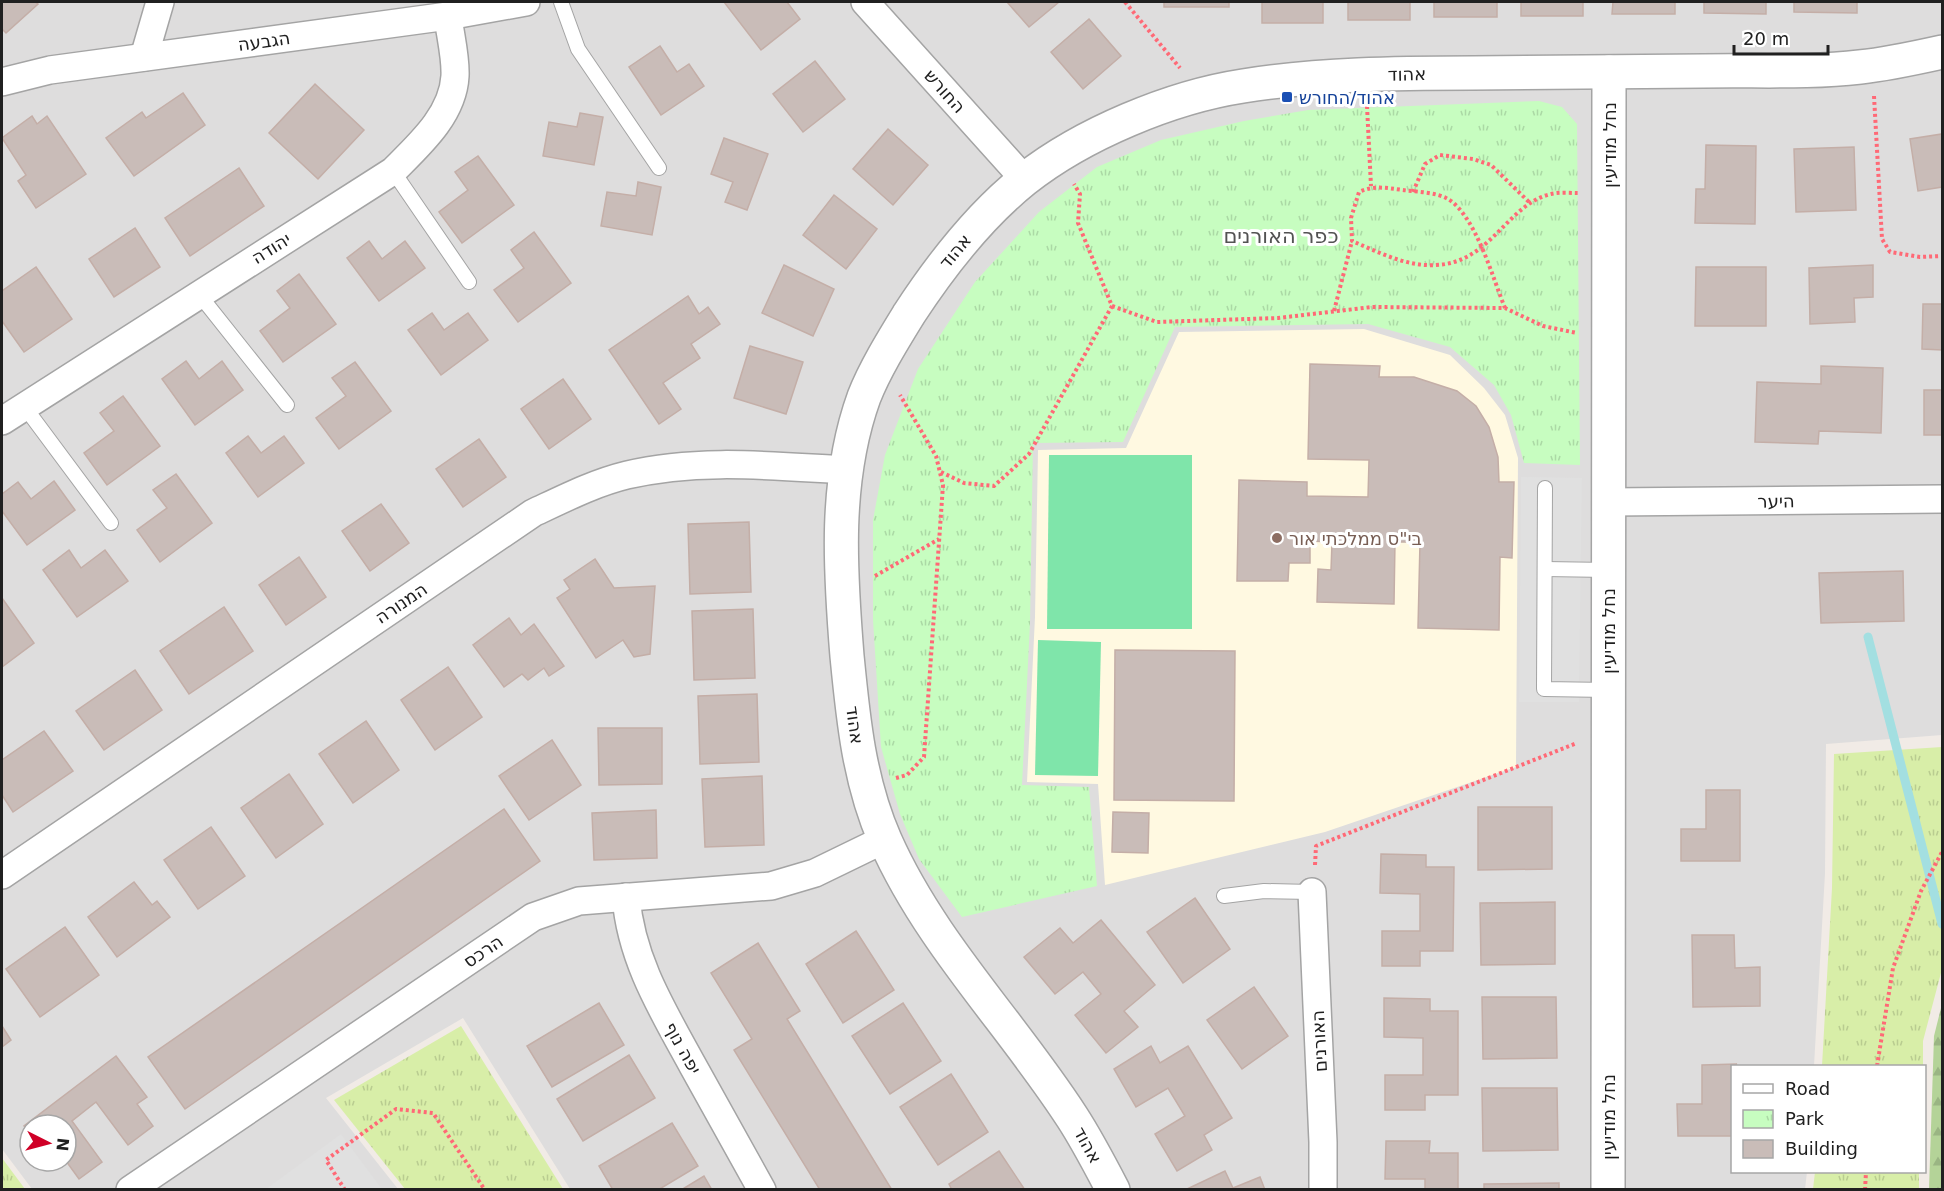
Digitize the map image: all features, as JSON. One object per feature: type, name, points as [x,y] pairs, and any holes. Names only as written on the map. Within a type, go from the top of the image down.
[{"type":"street","points":[[144,57],[160,2]]},
{"type":"street","name":"הגבעה","points":[[2,82],[50,70],[448,16],[526,2]]},
{"type":"street","name":"החורש","points":[[865,2],[1025,180]]},
{"type":"street","name":"יהודה","points":[[2,421],[393,171],[427,136],[448,104],[455,76],[448,16]]},
{"type":"street","name":"אהוד","points":[[1113,1190],[1072,1117],[951,951],[914,892],[885,839],[867,788],[854,733],[842,596],[843,494],[847,470],[865,395],[881,363],[935,274],[974,229],[1025,180],[1058,158],[1118,125],[1240,86],[1365,75],[1796,70],[1872,65],[1942,52]]},
{"type":"street","name":"נחל מודיעין","points":[[1608,1190],[1609,72]]},
{"type":"street","name":"המנורה","points":[[2,875],[543,508],[583,490],[626,475],[680,466],[734,464],[847,470]]},
{"type":"street","name":"היער","points":[[1609,502],[1942,499]]},
{"type":"street","name":"הרכס","points":[[130,1190],[533,917],[579,901],[771,886],[815,873],[885,839]]},
{"type":"street","name":"האורנים","points":[[1312,892],[1323,1190]]},
{"type":"street","name":"יפה נוף","points":[[626,897],[628,926],[638,960],[661,1009],[762,1190]]},
{"type":"lane","points":[[561,2],[578,49],[659,168]]},
{"type":"lane","points":[[393,171],[469,282]]},
{"type":"lane","points":[[198,294],[287,405]]},
{"type":"lane","points":[[24,406],[111,523]]},
{"type":"lane","points":[[1545,488],[1544,689],[1608,690]]},
{"type":"lane","points":[[1545,569],[1608,570]]},
{"type":"lane","points":[[1224,896],[1264,891],[1312,892]]},
{"type":"path","points":[[1125,2],[1204,96]]},
{"type":"path","points":[[1872,65],[1882,239],[1890,252],[1899,255],[1942,256]]},
{"type":"path","points":[[1365,75],[1371,186]]},
{"type":"path","points":[[1413,192],[1425,164],[1440,155],[1473,159],[1491,165],[1530,203]]},
{"type":"path","points":[[1058,158],[1080,194],[1078,223],[1112,306],[1157,322],[1278,318],[1372,307],[1505,308],[1543,326],[1609,337]]},
{"type":"path","points":[[1334,311],[1352,241],[1351,218],[1359,192],[1371,186],[1447,199],[1463,212],[1505,308]]},
{"type":"path","points":[[1352,241],[1392,258],[1434,266],[1456,262],[1481,249],[1530,203],[1551,194],[1609,192]]},
{"type":"path","points":[[940,472],[964,483],[994,486],[1029,454],[1112,306]]},
{"type":"path","points":[[867,788],[907,775],[924,757],[943,485],[936,456],[881,363]]},
{"type":"path","points":[[842,596],[939,539]]},
{"type":"path","points":[[1312,892],[1316,846],[1608,731]]},
{"type":"path","points":[[1876,1065],[1893,968],[1921,891],[1942,852]]},
{"type":"path","points":[[345,1190],[326,1160],[396,1109],[433,1113],[485,1190]]},
{"type":"path","points":[[1865,1190],[1866,1173]]},
{"type":"shaded area","name":"כפר האורנים","points":[[2,2],[1942,2],[1942,735],[1826,744],[1825,873],[1814,1065],[1731,1065],[1731,1173],[1807,1173],[1805,1189],[570,1189],[463,1018],[326,1098],[398,1189],[32,1189],[20,1173],[78,1173],[78,1113],[18,1113],[18,1170],[2,1149]]},
{"type":"shaded area","name":"בי\"ס ממלכתי אור","points":[[1364,329],[1450,355],[1484,388],[1505,415],[1518,458],[1516,767],[1325,832],[1105,885],[1098,784],[1027,782],[1035,617],[1038,450],[1126,448],[1179,332]]},
{"type":"shaded area","points":[[1521,477],[1582,478],[1579,702],[1519,702]]},
{"type":"shaded area","points":[[341,1134],[382,1189],[266,1189]]},
{"type":"green space","points":[[1539,101],[1562,107],[1577,124],[1580,465],[1524,463],[1511,415],[1494,385],[1450,347],[1368,324],[1175,327],[1123,442],[1033,443],[1030,623],[1022,785],[1089,787],[1097,886],[962,917],[919,859],[900,814],[881,747],[873,620],[873,520],[885,455],[918,369],[975,282],[1039,212],[1097,167],[1161,140],[1244,121],[1308,110]]},
{"type":"green space","points":[[1049,455],[1192,455],[1192,629],[1047,629]]},
{"type":"green space","points":[[1038,640],[1101,642],[1098,776],[1035,775]]},
{"type":"green space","points":[[1942,747],[1942,969],[1923,1041],[1923,1065],[1822,1065],[1832,888],[1834,754]]},
{"type":"green space","points":[[1942,1004],[1942,1189],[1929,1189],[1934,1036]]},
{"type":"green space","points":[[461,1026],[563,1189],[405,1189],[334,1100]]},
{"type":"green space","points":[[2,1158],[25,1189],[2,1189]]},
{"type":"green space","points":[[1815,1173],[1919,1173],[1919,1189],[1813,1189]]},
{"type":"building","points":[[2,2],[35,2],[38,4],[6,33],[2,29]]},
{"type":"building","points":[[724,2],[787,2],[800,19],[761,50]]},
{"type":"building","points":[[1007,2],[1059,2],[1029,27]]},
{"type":"building","points":[[1164,2],[1229,2],[1229,7],[1164,7]]},
{"type":"building","points":[[1262,2],[1323,2],[1323,23],[1262,23]]},
{"type":"building","points":[[1348,2],[1410,2],[1410,20],[1348,20]]},
{"type":"building","points":[[1434,2],[1497,2],[1497,17],[1434,17]]},
{"type":"building","points":[[1521,2],[1583,2],[1583,16],[1521,16]]},
{"type":"building","points":[[1613,2],[1675,2],[1675,14],[1612,14]]},
{"type":"building","points":[[1704,2],[1766,2],[1766,14],[1704,13]]},
{"type":"building","points":[[1794,2],[1857,2],[1857,13],[1794,12]]},
{"type":"building","points":[[1089,19],[1121,56],[1083,89],[1051,52]]},
{"type":"building","points":[[660,46],[677,72],[689,64],[704,86],[661,115],[629,67]]},
{"type":"building","points":[[815,61],[845,99],[803,132],[773,94]]},
{"type":"building","points":[[315,84],[364,130],[318,179],[269,133]]},
{"type":"building","points":[[183,93],[205,125],[134,176],[106,138],[142,112],[146,118]]},
{"type":"building","points":[[580,113],[603,117],[594,165],[543,156],[549,122],[577,127]]},
{"type":"building","points":[[32,116],[37,124],[47,116],[86,174],[36,208],[18,181],[26,175],[2,138]]},
{"type":"building","points":[[888,129],[928,165],[893,205],[853,169]]},
{"type":"building","points":[[1942,134],[1942,187],[1918,191],[1910,139]]},
{"type":"building","points":[[724,138],[768,154],[747,210],[725,202],[733,182],[711,174]]},
{"type":"building","points":[[1706,145],[1756,146],[1755,224],[1695,223],[1696,189],[1705,189]]},
{"type":"building","points":[[1854,147],[1856,210],[1796,212],[1794,149]]},
{"type":"building","points":[[478,156],[514,205],[462,243],[439,212],[468,190],[455,172]]},
{"type":"building","points":[[239,168],[264,206],[190,256],[165,218]]},
{"type":"building","points":[[638,182],[661,187],[652,235],[601,226],[607,192],[636,196]]},
{"type":"building","points":[[834,195],[877,229],[846,269],[803,235]]},
{"type":"building","points":[[135,228],[160,267],[114,297],[89,259]]},
{"type":"building","points":[[534,232],[571,283],[518,322],[494,290],[524,268],[511,250]]},
{"type":"building","points":[[369,241],[382,259],[405,241],[425,268],[379,301],[347,258]]},
{"type":"building","points":[[784,265],[834,289],[813,336],[762,313]]},
{"type":"building","points":[[1873,265],[1873,297],[1854,298],[1855,322],[1810,324],[1809,268]]},
{"type":"building","points":[[36,267],[72,319],[24,352],[2,321],[2,291]]},
{"type":"building","points":[[1696,267],[1766,267],[1766,326],[1695,326]]},
{"type":"building","points":[[299,274],[336,324],[283,362],[260,331],[290,308],[277,291]]},
{"type":"building","points":[[688,296],[699,314],[708,307],[720,324],[691,344],[700,358],[663,383],[681,409],[659,424],[609,350]]},
{"type":"building","points":[[1923,304],[1942,304],[1942,350],[1922,349]]},
{"type":"building","points":[[432,313],[444,330],[468,313],[488,340],[441,375],[408,330]]},
{"type":"building","points":[[750,346],[803,362],[786,414],[734,398]]},
{"type":"building","points":[[186,361],[199,379],[222,361],[243,390],[195,425],[162,379]]},
{"type":"building","points":[[355,362],[391,411],[339,449],[316,418],[346,396],[332,378]]},
{"type":"building","points":[[1310,364],[1380,366],[1379,377],[1414,377],[1457,391],[1476,406],[1489,427],[1498,457],[1499,482],[1514,482],[1512,558],[1500,557],[1499,630],[1418,628],[1420,542],[1395,542],[1394,604],[1317,602],[1318,569],[1331,570],[1332,542],[1310,541],[1310,563],[1289,563],[1288,581],[1237,581],[1239,480],[1307,482],[1307,496],[1368,497],[1369,460],[1308,459]]},
{"type":"building","points":[[1821,366],[1883,368],[1881,433],[1819,431],[1818,444],[1755,442],[1757,382],[1821,384]]},
{"type":"building","points":[[563,379],[591,419],[549,449],[521,409]]},
{"type":"building","points":[[1924,390],[1942,390],[1942,435],[1924,435]]},
{"type":"building","points":[[123,396],[160,446],[107,485],[84,453],[114,431],[100,413]]},
{"type":"building","points":[[248,436],[261,453],[284,436],[304,463],[258,497],[226,453]]},
{"type":"building","points":[[479,439],[506,477],[463,507],[436,469]]},
{"type":"building","points":[[176,474],[212,523],[160,562],[137,530],[167,508],[153,490]]},
{"type":"building","points":[[54,481],[75,510],[27,545],[2,511],[2,494],[18,482],[31,499]]},
{"type":"building","points":[[381,504],[409,543],[370,571],[342,531]]},
{"type":"building","points":[[749,522],[751,592],[690,594],[688,524]]},
{"type":"building","points":[[69,550],[81,568],[105,550],[128,581],[77,617],[43,570]]},
{"type":"building","points":[[299,557],[326,597],[286,625],[259,585]]},
{"type":"building","points":[[595,559],[614,588],[655,586],[650,654],[634,657],[623,640],[596,658],[557,598],[570,589],[564,580]]},
{"type":"building","points":[[1903,571],[1904,621],[1821,623],[1819,573]]},
{"type":"building","points":[[2,598],[34,643],[2,667]]},
{"type":"building","points":[[224,607],[253,651],[189,694],[160,651]]},
{"type":"building","points":[[753,609],[755,678],[694,680],[692,611]]},
{"type":"building","points":[[509,618],[521,635],[534,624],[564,666],[549,676],[544,668],[528,680],[522,674],[504,687],[473,645]]},
{"type":"building","points":[[1115,650],[1235,651],[1234,801],[1114,800]]},
{"type":"building","points":[[448,667],[482,717],[435,750],[401,700]]},
{"type":"building","points":[[135,670],[162,710],[104,750],[76,711]]},
{"type":"building","points":[[757,694],[759,762],[700,764],[698,696]]},
{"type":"building","points":[[366,721],[399,770],[353,803],[319,754]]},
{"type":"building","points":[[598,728],[662,728],[662,784],[599,785]]},
{"type":"building","points":[[44,731],[73,771],[13,812],[2,795],[2,760]]},
{"type":"building","points":[[552,740],[581,785],[529,820],[499,776]]},
{"type":"building","points":[[289,774],[323,824],[276,858],[241,808]]},
{"type":"building","points":[[762,776],[764,845],[705,847],[702,779]]},
{"type":"building","points":[[1706,790],[1740,790],[1740,861],[1681,861],[1681,829],[1706,829]]},
{"type":"building","points":[[1478,807],[1552,807],[1552,869],[1478,870]]},
{"type":"building","points":[[504,809],[540,861],[185,1109],[148,1057]]},
{"type":"building","points":[[656,810],[657,858],[594,860],[592,813]]},
{"type":"building","points":[[1113,812],[1149,813],[1148,853],[1112,852]]},
{"type":"building","points":[[211,827],[245,876],[198,909],[164,860]]},
{"type":"building","points":[[1381,854],[1426,855],[1426,867],[1454,867],[1453,951],[1420,951],[1420,966],[1382,966],[1382,931],[1420,931],[1420,894],[1380,893]]},
{"type":"building","points":[[134,882],[152,905],[157,901],[170,917],[117,957],[88,917]]},
{"type":"building","points":[[1195,898],[1230,949],[1183,983],[1147,932]]},
{"type":"building","points":[[1555,902],[1555,964],[1481,965],[1480,903]]},
{"type":"building","points":[[1101,920],[1155,985],[1124,1011],[1138,1027],[1106,1053],[1075,1015],[1101,994],[1083,972],[1055,994],[1024,957],[1060,928],[1073,943]]},
{"type":"building","points":[[65,927],[99,975],[40,1017],[6,969]]},
{"type":"building","points":[[856,931],[894,990],[843,1023],[806,964]]},
{"type":"building","points":[[1692,935],[1734,935],[1735,968],[1760,967],[1760,1006],[1693,1007]]},
{"type":"building","points":[[758,943],[800,1011],[787,1019],[892,1190],[820,1190],[734,1050],[752,1039],[711,973]]},
{"type":"building","points":[[1254,987],[1288,1036],[1242,1069],[1207,1020]]},
{"type":"building","points":[[1482,997],[1556,997],[1557,1058],[1483,1059]]},
{"type":"building","points":[[1384,998],[1430,999],[1430,1011],[1458,1011],[1458,1095],[1425,1095],[1425,1110],[1385,1110],[1385,1075],[1423,1075],[1423,1038],[1384,1037]]},
{"type":"building","points":[[599,1003],[624,1045],[552,1087],[527,1046]]},
{"type":"building","points":[[903,1003],[941,1061],[890,1094],[852,1036]]},
{"type":"building","points":[[2,1026],[11,1040],[2,1047]]},
{"type":"building","points":[[1151,1046],[1160,1063],[1188,1046],[1232,1118],[1204,1135],[1212,1150],[1177,1171],[1155,1134],[1185,1116],[1168,1088],[1136,1107],[1114,1069]]},
{"type":"building","points":[[629,1055],[655,1098],[583,1141],[557,1099]]},
{"type":"building","points":[[116,1056],[147,1097],[137,1104],[153,1126],[128,1145],[96,1102],[78,1116],[78,1113],[41,1113]]},
{"type":"building","points":[[1737,1064],[1731,1065],[1731,1136],[1678,1136],[1677,1104],[1702,1104],[1702,1065]]},
{"type":"building","points":[[951,1074],[988,1132],[938,1165],[900,1107]]},
{"type":"building","points":[[1482,1088],[1557,1088],[1558,1150],[1483,1151]]},
{"type":"building","points":[[672,1123],[698,1166],[658,1190],[613,1190],[599,1166]]},
{"type":"building","points":[[78,1129],[102,1162],[79,1179],[75,1173],[78,1173]]},
{"type":"building","points":[[1386,1141],[1430,1141],[1429,1153],[1458,1153],[1458,1190],[1425,1190],[1425,1179],[1385,1179]]},
{"type":"building","points":[[999,1151],[1025,1190],[952,1190],[949,1184]]},
{"type":"building","points":[[1225,1171],[1233,1188],[1260,1177],[1265,1190],[1185,1190]]},
{"type":"building","points":[[704,1176],[712,1190],[681,1190]]},
{"type":"building","points":[[1559,1183],[1559,1190],[1484,1190],[1484,1184]]},
{"type":"waterway","points":[[1868,637],[1942,924]]},
{"type":"place","name":"אהוד/החורש","points":[[1287,97]]},
{"type":"place","name":"בי\"ס ממלכתי אור","points":[[1277,538]]},
{"type":"district","name":"כפר האורנים","points":[[1281,236]]}]
